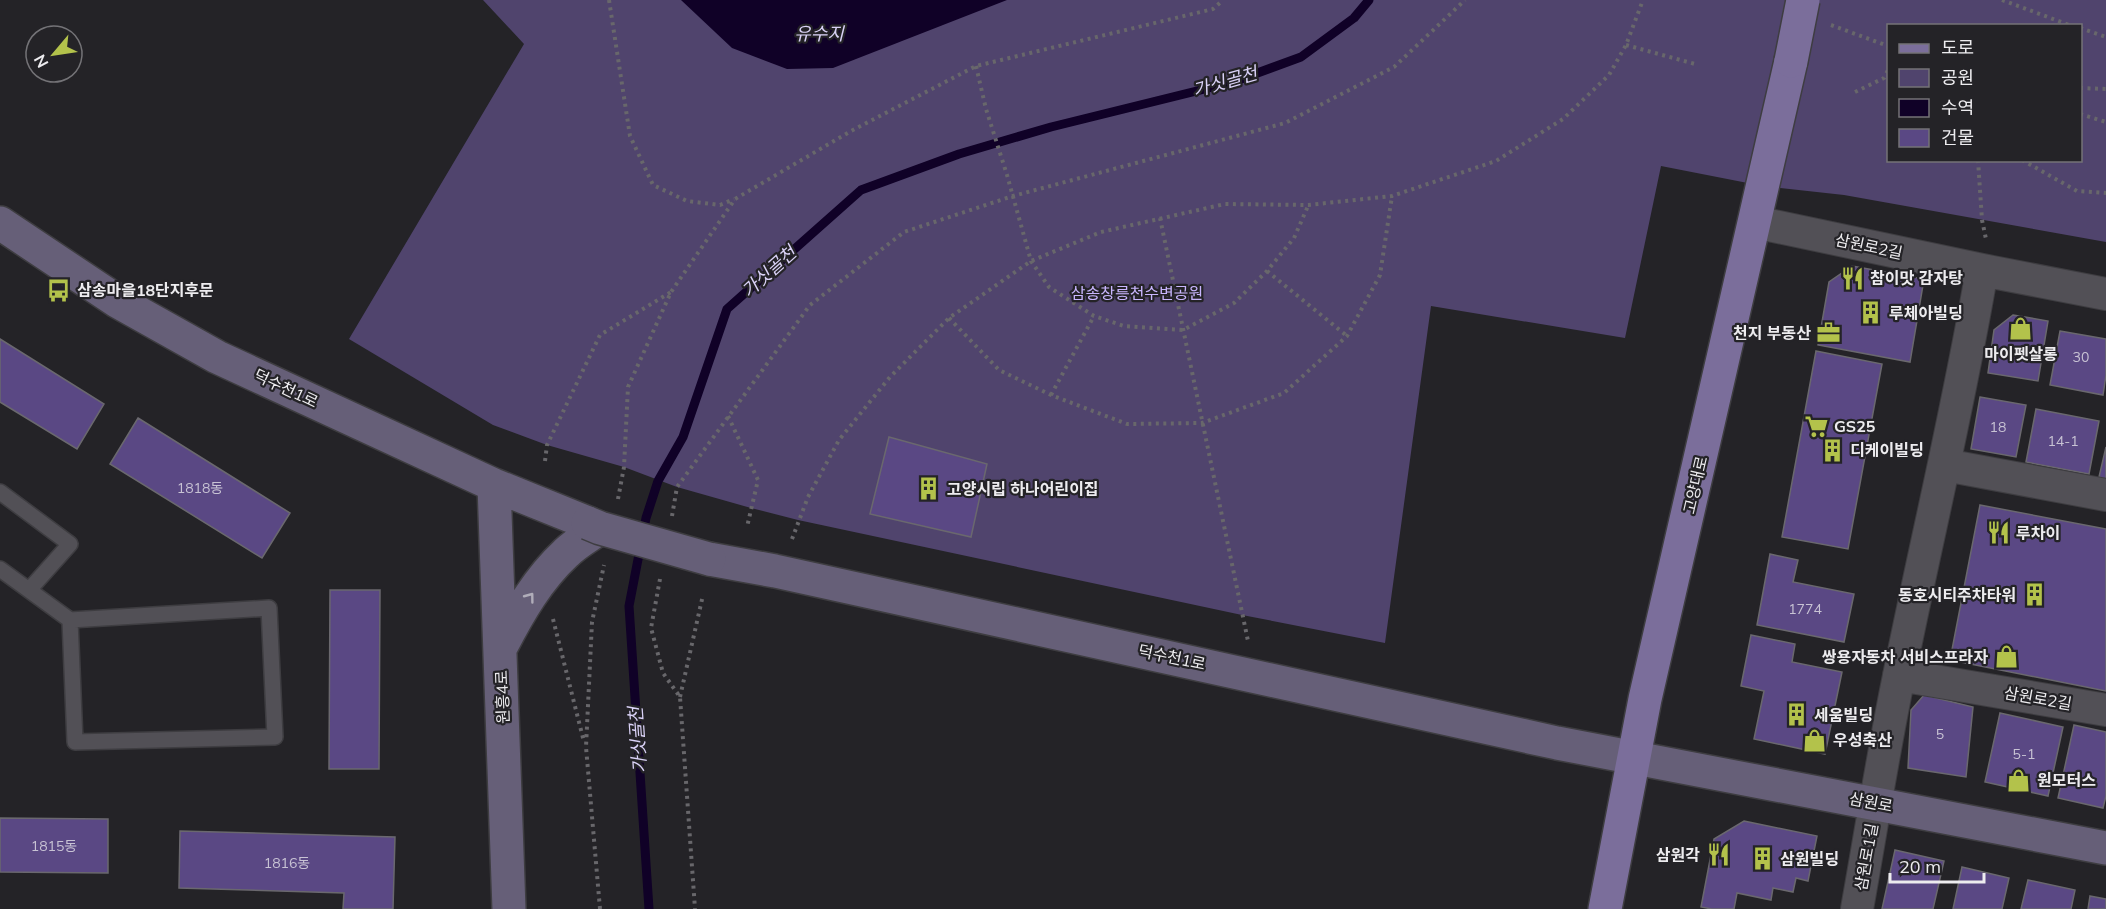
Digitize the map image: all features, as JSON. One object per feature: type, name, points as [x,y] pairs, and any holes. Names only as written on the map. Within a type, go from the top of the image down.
[{"type":"main road","name":"고양대로","points":[[1605,909],[1645,699],[1755,222],[1803,0]]},
{"type":"street","name":"삼원로2길","points":[[1755,222],[1984,258],[2106,294]]},
{"type":"street","name":"덕수천1로","points":[[0,223],[117,301],[217,357],[494,485],[709,559],[776,571],[1557,743],[1635,758]]},
{"type":"street","points":[[1874,804],[1899,675],[1945,465],[1984,258]]},
{"type":"street","points":[[1945,465],[2106,495]]},
{"type":"street","name":"원흥4로","points":[[494,485],[509,909]]},
{"type":"street","points":[[501,647],[519,611],[566,552],[601,520]]},
{"type":"street","name":"삼원로2길","points":[[1899,675],[2106,710]]},
{"type":"street","name":"삼원로","points":[[1635,758],[1854,798],[1874,804],[2106,848]]},
{"type":"street","name":"삼원로1길","points":[[1857,909],[1874,804]]},
{"type":"lane","points":[[0,492],[70,544],[29,590]]},
{"type":"lane","points":[[0,569],[70,620],[269,608],[275,736],[75,742],[70,620]]},
{"type":"path","points":[[609,0],[630,136],[653,185],[687,201],[720,205],[735,199],[851,131],[976,66],[1213,9],[1223,0]]},
{"type":"path","points":[[671,522],[677,487],[810,305],[904,232],[1013,196],[1285,123],[1394,67],[1465,0]]},
{"type":"path","points":[[792,539],[808,497],[839,440],[890,377],[949,318],[1031,261],[1101,232],[1225,204],[1308,206],[1392,196],[1496,161],[1563,119],[1609,75],[1626,45],[1643,0]]},
{"type":"path","points":[[2002,0],[2067,24]]},
{"type":"path","points":[[2082,29],[2106,37]]},
{"type":"path","points":[[1626,45],[1695,64]]},
{"type":"path","points":[[976,66],[986,109],[1031,261],[1049,287],[1094,316],[1124,326],[1183,330],[1234,303],[1267,271],[1294,238],[1308,206]]},
{"type":"path","points":[[1855,92],[1884,78],[1887,72]]},
{"type":"path","points":[[2082,88],[2106,89]]},
{"type":"path","points":[[2082,115],[2106,122]]},
{"type":"path","points":[[1978,162],[1984,258]]},
{"type":"path","points":[[2026,162],[2077,191],[2106,193]]},
{"type":"path","points":[[949,318],[999,370],[1051,395],[1127,424],[1202,423],[1284,393],[1347,336],[1380,275],[1392,196]]},
{"type":"path","points":[[601,520],[624,467],[628,387],[671,292],[735,199]]},
{"type":"path","points":[[1160,218],[1248,640]]},
{"type":"path","points":[[1267,271],[1347,336]]},
{"type":"path","points":[[545,461],[547,445],[600,334],[671,292]]},
{"type":"path","points":[[1051,395],[1094,316]]},
{"type":"path","points":[[728,416],[758,480],[747,527]]},
{"type":"path","points":[[600,909],[586,747],[592,622],[605,563]]},
{"type":"path","points":[[662,569],[651,628],[663,674],[680,697]]},
{"type":"path","points":[[695,909],[680,697],[704,595]]},
{"type":"path","points":[[551,612],[586,747]]},
{"type":"green space","name":"삼송창릉천수변공원","points":[[483,0],[2106,0],[2106,242],[1844,195],[1763,186],[1661,166],[1625,338],[1431,306],[1385,643],[1242,615],[798,520],[677,487],[624,467],[547,445],[493,425],[349,339],[524,44]]},
{"type":"water","name":"유수지","points":[[681,0],[1007,0],[833,68],[787,69],[732,48]]},
{"type":"building","name":"루체아빌딩","points":[[1852,266],[1924,279],[1910,362],[1818,345],[1829,282]]},
{"type":"building","points":[[2013,315],[2048,321],[2038,381],[1988,373],[1994,330]]},
{"type":"building","points":[[2060,331],[2106,339],[2106,375],[2103,395],[2050,385]]},
{"type":"building","points":[[0,339],[104,404],[77,449],[0,402]]},
{"type":"building","name":"디케이빌딩","points":[[1816,351],[1882,364],[1848,549],[1782,537]]},
{"type":"building","points":[[1980,397],[2026,405],[2016,457],[1971,449]]},
{"type":"building","points":[[2036,409],[2099,421],[2089,474],[2026,462]]},
{"type":"building","points":[[138,418],[290,513],[262,558],[110,464]]},
{"type":"building","name":"고양시립 하나어린이집","points":[[889,437],[987,464],[971,537],[870,514]]},
{"type":"building","points":[[2106,447],[2106,479],[2099,477]]},
{"type":"building","name":"동호시티주차타워","points":[[1980,505],[2106,529],[2106,691],[1950,660]]},
{"type":"building","points":[[1770,554],[1798,560],[1793,582],[1854,594],[1844,642],[1757,625]]},
{"type":"building","points":[[330,590],[380,590],[379,769],[329,769]]},
{"type":"building","name":"세움빌딩","points":[[1751,635],[1795,644],[1792,662],[1842,672],[1825,754],[1754,739],[1764,691],[1741,686]]},
{"type":"building","points":[[1924,695],[1973,707],[1966,777],[1908,768],[1911,710]]},
{"type":"building","points":[[2000,713],[2063,727],[2048,796],[1985,782]]},
{"type":"building","points":[[2074,725],[2106,732],[2106,796],[2103,808],[2058,798]]},
{"type":"building","points":[[0,818],[108,819],[108,873],[0,872]]},
{"type":"building","name":"삼원빌딩","points":[[1744,821],[1817,836],[1808,881],[1796,878],[1793,892],[1773,888],[1771,900],[1737,893],[1734,909],[1701,907],[1714,839]]},
{"type":"building","points":[[180,831],[395,837],[393,909],[343,909],[344,893],[179,888]]},
{"type":"building","points":[[1895,850],[1944,861],[1933,909],[1882,909]]},
{"type":"building","points":[[1962,867],[2009,878],[2002,909],[1953,909]]},
{"type":"building","points":[[2028,880],[2075,890],[2071,909],[2021,909]]},
{"type":"building","points":[[2090,896],[2106,899],[2106,909],[2088,909]]},
{"type":"waterway","name":"가싯골천","points":[[649,909],[629,606],[646,518],[658,481],[683,437],[727,309],[861,190],[959,154],[1051,127],[1233,82],[1301,57],[1354,18],[1369,0]]},
{"type":"place","name":"참이맛 감자탕","points":[[1852,278]]},
{"type":"place","name":"삼송마을18단지후문","points":[[59,290]]},
{"type":"place","name":"루체아빌딩","points":[[1871,313]]},
{"type":"place","name":"마이펫살롱","points":[[2021,329]]},
{"type":"place","name":"천지 부동산","points":[[1829,333]]},
{"type":"place","name":"GS25","points":[[1816,426]]},
{"type":"place","name":"디케이빌딩","points":[[1832,450]]},
{"type":"place","name":"고양시립 하나어린이집","points":[[929,489]]},
{"type":"place","name":"루차이","points":[[1998,533]]},
{"type":"place","name":"동호시티주차타워","points":[[2034,595]]},
{"type":"place","name":"쌍용자동차 서비스프라자","points":[[2006,657]]},
{"type":"place","name":"세움빌딩","points":[[1796,715]]},
{"type":"place","name":"우성축산","points":[[1815,740]]},
{"type":"place","name":"원모터스","points":[[2019,780]]},
{"type":"place","name":"삼원각","points":[[1718,855]]},
{"type":"place","name":"삼원빌딩","points":[[1762,859]]}]
